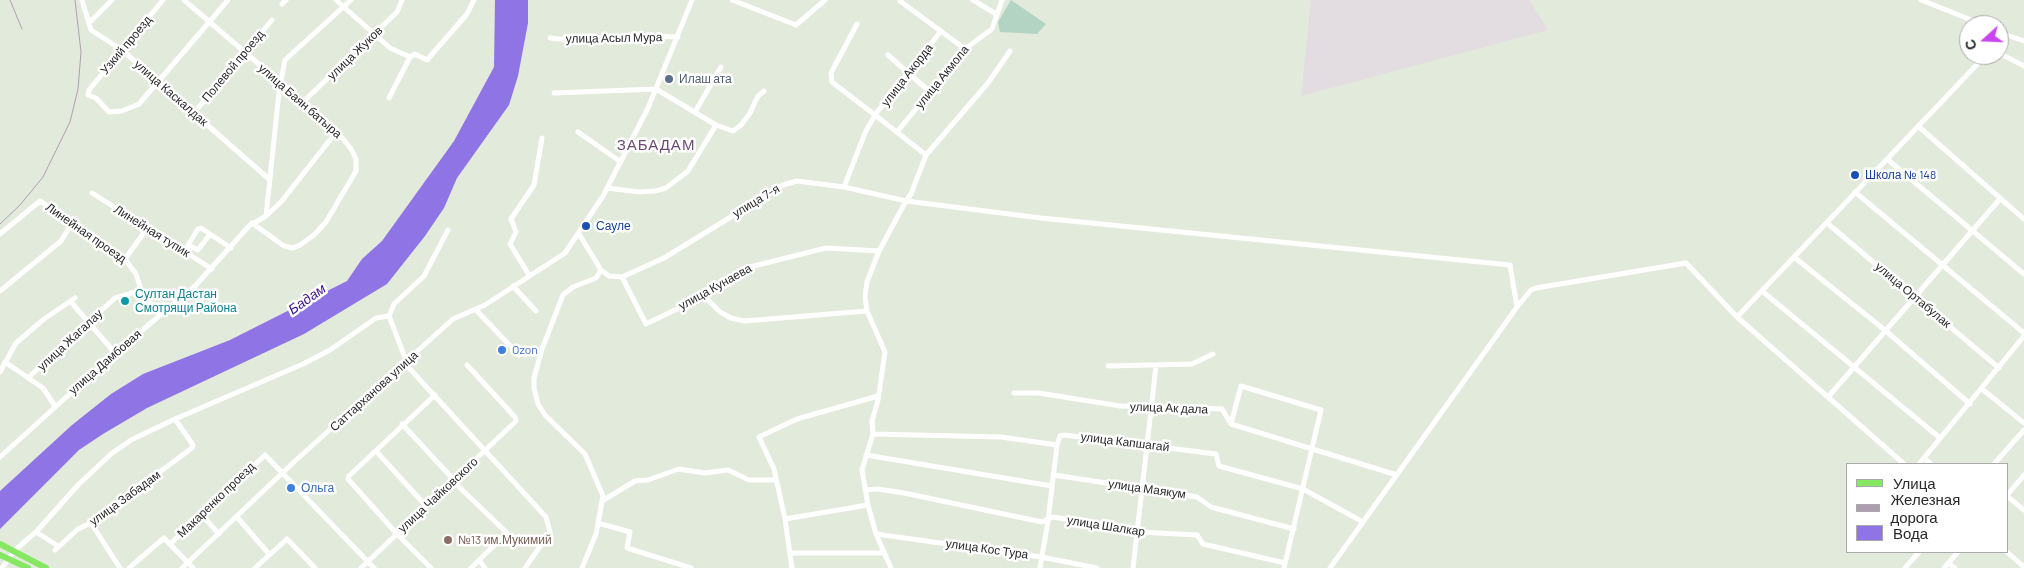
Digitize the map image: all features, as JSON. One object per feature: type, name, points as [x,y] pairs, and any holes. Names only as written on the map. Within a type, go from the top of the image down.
[{"type":"main road","points":[[0,544],[46,568]]},
{"type":"main road","points":[[0,555],[28,568]]},
{"type":"street","name":"улица Каскалдак","points":[[82,0],[91,30],[122,50],[270,180]]},
{"type":"street","points":[[90,22],[112,0]]},
{"type":"street","name":"Узкий проезд","points":[[158,82],[140,104],[122,111],[108,112],[96,98],[88,96],[89,90],[163,0]]},
{"type":"street","name":"улица Баян батыра","points":[[184,0],[337,131],[356,159],[356,170],[326,222],[314,235],[293,248],[284,246],[252,224]]},
{"type":"street","points":[[158,82],[228,0]]},
{"type":"street","points":[[336,0],[390,48],[410,57]]},
{"type":"street","points":[[266,216],[280,84],[285,60],[351,0]]},
{"type":"street","name":"улица Жуков","points":[[303,102],[397,12],[402,0]]},
{"type":"street","points":[[389,98],[410,57],[415,54],[427,60],[467,14],[474,0]]},
{"type":"street","name":"Саттарханова улица","points":[[182,568],[283,473],[453,319],[476,310],[562,257],[579,234],[607,188],[656,89],[692,0]]},
{"type":"street","points":[[732,0],[796,25],[825,0]]},
{"type":"street","points":[[973,0],[996,14]]},
{"type":"street","name":"улица Акмола","points":[[897,132],[965,49],[992,29],[1002,0]]},
{"type":"street","points":[[1921,0],[1959,15]]},
{"type":"street","points":[[900,1],[965,49]]},
{"type":"street","name":"Полевой проезд","points":[[194,113],[272,20]]},
{"type":"street","points":[[844,187],[865,133],[875,116],[832,82],[831,73],[857,24]]},
{"type":"street","name":"улица Акорда","points":[[926,155],[875,116],[941,31]]},
{"type":"street","points":[[2009,35],[2024,41]]},
{"type":"street","name":"улица Асыл Мура","points":[[550,38],[569,40],[678,37]]},
{"type":"street","points":[[891,568],[876,534],[864,490],[862,470],[872,434],[872,421],[885,352],[867,311],[865,297],[867,282],[879,251],[906,201],[912,194],[926,155],[988,83],[1010,51]]},
{"type":"street","points":[[888,55],[930,92]]},
{"type":"street","points":[[2009,58],[2024,66]]},
{"type":"street","points":[[1737,317],[1976,65]]},
{"type":"street","points":[[696,112],[721,67]]},
{"type":"street","points":[[554,93],[656,89],[716,125],[733,131],[741,125],[750,113],[758,96],[764,91]]},
{"type":"street","points":[[607,188],[655,192],[666,188],[688,171],[716,125]]},
{"type":"street","points":[[1918,126],[1999,200],[2024,219]]},
{"type":"street","name":"улица Дамбовая","points":[[0,457],[55,406],[212,269],[252,224],[266,216],[282,202],[337,131]]},
{"type":"street","points":[[578,132],[620,162]]},
{"type":"street","points":[[529,276],[510,244],[516,232],[511,219],[534,185],[542,138]]},
{"type":"street","points":[[1887,159],[2024,274]]},
{"type":"street","name":"улица 7-я","points":[[622,278],[664,258],[783,185],[803,181],[844,187],[906,201],[1042,218],[1510,265],[1517,307]]},
{"type":"street","points":[[1855,192],[2024,334],[1970,404],[1919,463]]},
{"type":"street","name":"Линейная тупик","points":[[92,193],[212,269]]},
{"type":"street","points":[[1828,397],[1944,266],[1999,200]]},
{"type":"street","name":"Линейная проезд","points":[[0,234],[40,201],[126,259],[136,274],[140,286],[139,291],[161,314]]},
{"type":"street","points":[[0,291],[61,241],[72,223]]},
{"type":"street","name":"улица Ортабулак","points":[[1827,223],[1999,368]]},
{"type":"street","points":[[126,259],[148,227]]},
{"type":"street","points":[[210,234],[198,250],[188,245],[198,229],[201,228],[210,234],[231,248]]},
{"type":"street","points":[[448,230],[424,276],[394,304],[389,316],[410,368],[546,517],[550,532],[525,568]]},
{"type":"street","points":[[579,234],[600,273],[622,278]]},
{"type":"street","name":"улица Кунаева","points":[[622,278],[646,324],[704,296],[730,277],[756,264],[826,248],[879,251]]},
{"type":"street","points":[[1794,257],[1886,331],[1970,404]]},
{"type":"street","points":[[1330,568],[1517,307],[1531,290],[1536,288],[1686,263],[1737,317],[1903,463]]},
{"type":"street","points":[[582,568],[596,534],[602,501],[600,489],[585,454],[545,415],[538,404],[534,388],[542,349],[562,295],[573,287],[593,280],[600,273]]},
{"type":"street","points":[[513,286],[536,311]]},
{"type":"street","name":"улица Жагалау","points":[[29,378],[115,298],[139,291]]},
{"type":"street","points":[[1762,291],[1940,438]]},
{"type":"street","points":[[704,296],[720,312],[731,318],[744,320],[867,311]]},
{"type":"street","points":[[0,372],[16,343],[73,300],[88,322],[115,353]]},
{"type":"street","points":[[476,310],[519,355]]},
{"type":"street","points":[[2,568],[14,551],[36,532],[78,486],[111,454],[131,440],[303,364],[330,350],[376,318],[389,316]]},
{"type":"street","points":[[1108,366],[1192,364],[1214,354]]},
{"type":"street","name":"улица Жагалау","points":[[5,362],[43,388],[55,406]]},
{"type":"street","name":"улица Чайковского","points":[[361,568],[516,421],[515,417],[467,366]]},
{"type":"street","points":[[1134,568],[1139,532],[1141,489],[1153,407],[1156,366]]},
{"type":"street","points":[[1231,424],[1240,386],[1319,407],[1321,412],[1284,566]]},
{"type":"street","points":[[1982,389],[2024,423]]},
{"type":"street","name":"улица Ак дала","points":[[1014,393],[1039,393],[1120,406],[1222,409],[1231,424],[1396,475]]},
{"type":"street","points":[[431,568],[348,480],[402,424],[434,395]]},
{"type":"street","points":[[792,568],[785,519],[774,480],[774,469],[759,437],[797,419],[878,396]]},
{"type":"street","name":"улица Забадам","points":[[36,532],[57,548],[78,529],[91,523],[184,456],[194,444],[175,419]]},
{"type":"street","points":[[402,424],[507,533],[471,568]]},
{"type":"street","points":[[1995,463],[2024,430]]},
{"type":"street","points":[[872,434],[1002,437],[1057,445],[1040,568]]},
{"type":"street","name":"улица Капшагай","points":[[1057,445],[1060,436],[1064,435],[1216,454],[1219,466],[1303,489],[1363,522]]},
{"type":"street","points":[[376,451],[426,506]]},
{"type":"street","name":"Макаренко проезд","points":[[129,568],[164,538],[170,544],[263,455],[266,455],[283,473]]},
{"type":"street","points":[[866,456],[1052,486]]},
{"type":"street","points":[[1924,458],[1930,463]]},
{"type":"street","points":[[602,501],[635,482],[648,480],[680,469],[705,474],[728,470],[749,480],[774,480]]},
{"type":"street","points":[[283,473],[374,568]]},
{"type":"street","name":"улица Маякум","points":[[1054,475],[1197,497],[1211,507],[1294,529]]},
{"type":"street","points":[[2009,494],[2024,475]]},
{"type":"street","name":"улица Шалкар","points":[[864,490],[878,489],[904,493],[1042,522],[1048,521],[1053,517],[1139,532],[1196,535],[1203,544],[1284,566]]},
{"type":"street","points":[[2009,496],[2024,510]]},
{"type":"street","points":[[785,519],[868,505]]},
{"type":"street","points":[[201,514],[219,534]]},
{"type":"street","points":[[237,517],[270,554]]},
{"type":"street","points":[[91,523],[120,568]]},
{"type":"street","points":[[598,523],[630,532],[627,548],[691,568]]},
{"type":"street","name":"улица Кос Тура","points":[[876,534],[1041,557],[1097,568]]},
{"type":"street","points":[[254,568],[285,540],[289,540],[315,568]]},
{"type":"street","points":[[170,544],[194,568]]},
{"type":"street","points":[[790,553],[883,553]]},
{"type":"street","points":[[1905,568],[1918,553]]},
{"type":"street","points":[[1944,568],[1957,553]]},
{"type":"street","points":[[2008,553],[2024,566]]},
{"type":"street","points":[[479,560],[485,568]]},
{"type":"street","points":[[1948,563],[1955,568]]},
{"type":"shaded area","points":[[1311,0],[1529,0],[1548,30],[1301,96]]},
{"type":"green space","points":[[1011,0],[1046,24],[1037,34],[1000,32],[998,22]]},
{"type":"water","points":[[495,0],[528,0],[528,23],[518,76],[509,105],[457,178],[444,208],[425,236],[387,284],[304,334],[147,408],[103,434],[79,450],[0,529],[0,491],[72,425],[111,394],[143,374],[230,340],[347,281],[362,259],[382,241],[454,141],[494,67]]},
{"type":"railway","points":[[10,0],[22,29]]},
{"type":"railway","points":[[0,224],[20,205],[43,177],[70,122],[78,89],[81,52],[75,0]]},
{"type":"place","name":"Илаш ата","points":[[669,79]]},
{"type":"place","name":"Школа № 148","points":[[1855,175]]},
{"type":"place","name":"Сауле","points":[[586,226]]},
{"type":"place","name":"Султан Дастан Смотрящи Района","points":[[125,301]]},
{"type":"place","name":"Ozon","points":[[502,350]]},
{"type":"place","name":"Ольга","points":[[291,488]]},
{"type":"place","name":"№13 им.Мукимий","points":[[448,540]]},
{"type":"district","name":"ЗАБАДАМ","points":[[656,145]]},
{"type":"water label","name":"Бадам","points":[[307,299]]}]
